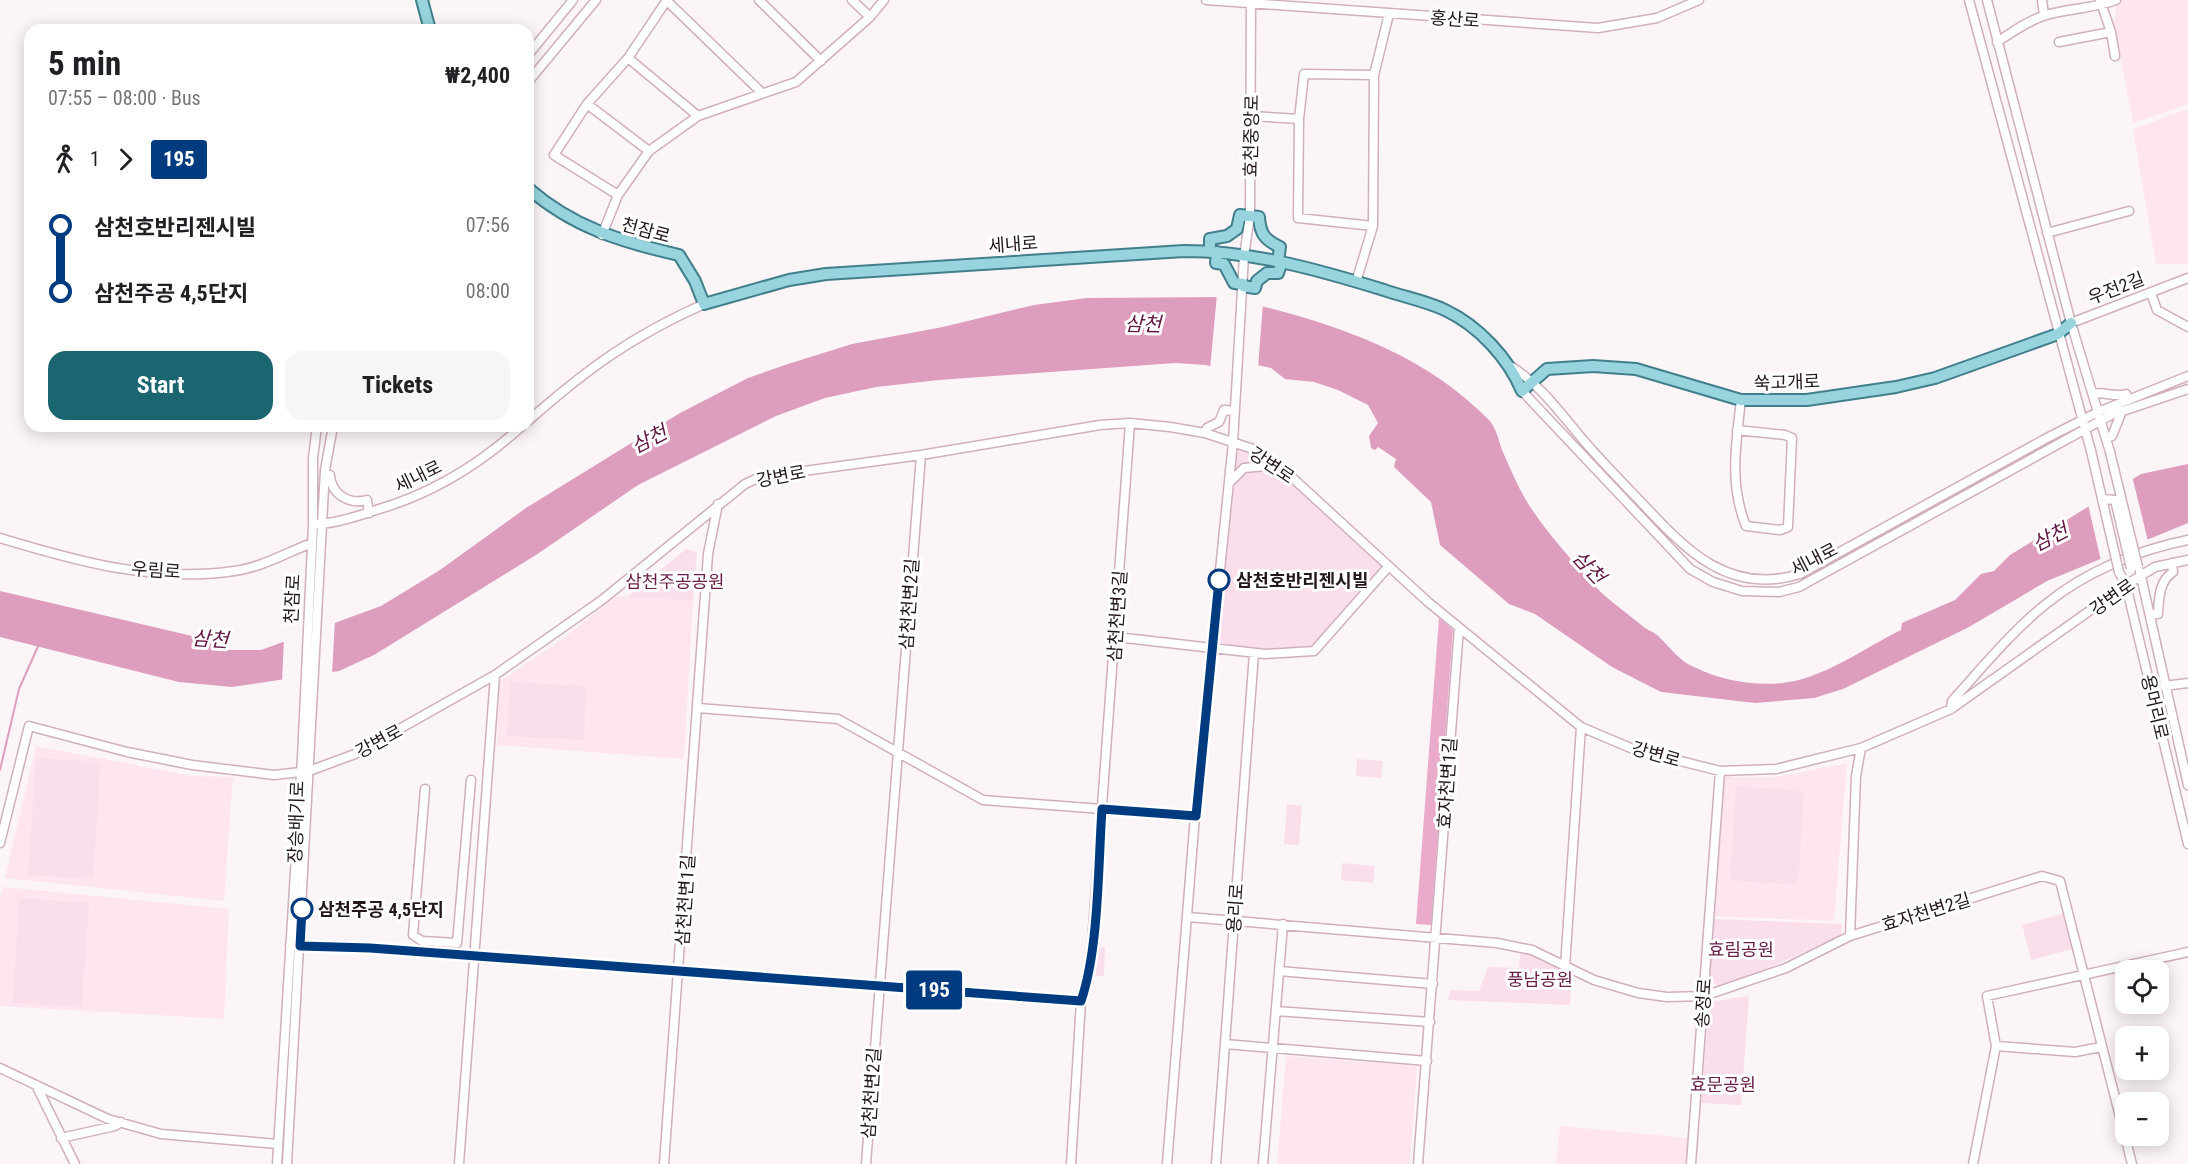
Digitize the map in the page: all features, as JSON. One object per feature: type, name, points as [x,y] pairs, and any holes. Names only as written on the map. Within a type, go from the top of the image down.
[{"type":"main road","points":[[422,0],[428,24]]},
{"type":"main road","name":"천잠로","points":[[534,193],[550,208],[602,235],[679,255],[695,281],[704,304]]},
{"type":"main road","points":[[1240,215],[1250,216],[1258,217],[1259,230],[1267,241],[1280,247],[1278,273],[1267,273],[1255,288],[1243,281],[1234,283],[1224,264],[1216,263],[1210,239],[1227,236],[1237,229],[1240,215]]},
{"type":"main road","name":"세내로","points":[[704,304],[789,280],[826,274],[1094,255],[1214,252],[1280,261],[1446,310],[1481,335],[1512,367],[1522,391]]},
{"type":"main road","name":"우전2길","points":[[2058,334],[2071,322]]},
{"type":"main road","name":"쑥고개로","points":[[1522,391],[1547,369],[1593,366],[1635,369],[1740,400],[1807,400],[1896,387],[1935,378],[2058,334]]},
{"type":"street","points":[[534,48],[573,0]]},
{"type":"street","points":[[534,75],[596,0]]},
{"type":"street","points":[[618,195],[554,155],[587,104],[628,58],[667,0],[762,93]]},
{"type":"street","points":[[759,0],[821,61]]},
{"type":"street","points":[[852,0],[870,17]]},
{"type":"street","points":[[602,235],[618,195],[649,151],[698,116],[796,82],[870,17],[884,0]]},
{"type":"street","name":"홍산로","points":[[1206,0],[1251,1],[1389,14],[1598,28],[1658,18],[1700,0]]},
{"type":"street","points":[[1970,0],[2058,334],[2085,424]]},
{"type":"street","points":[[1987,0],[2071,322],[2107,438],[2135,567]]},
{"type":"street","points":[[2042,0],[2044,15]]},
{"type":"street","points":[[1998,42],[2024,24],[2044,15],[2116,0]]},
{"type":"street","name":"효천중앙로","points":[[1234,411],[1244,256],[1250,216],[1251,1]]},
{"type":"street","points":[[2101,3],[2111,32],[2115,56]]},
{"type":"street","points":[[1356,282],[1373,226],[1374,75],[1389,14]]},
{"type":"street","points":[[2059,42],[2111,32]]},
{"type":"street","points":[[628,58],[698,116]]},
{"type":"street","points":[[1373,226],[1298,218],[1299,119],[1304,74],[1374,75]]},
{"type":"street","points":[[587,104],[649,151]]},
{"type":"street","points":[[1252,117],[1299,119]]},
{"type":"street","points":[[2047,233],[2129,211]]},
{"type":"street","name":"우전2길","points":[[2071,322],[2188,278]]},
{"type":"street","points":[[2151,293],[2157,310],[2188,327]]},
{"type":"street","name":"세내로","points":[[534,416],[614,350],[656,325],[704,304]]},
{"type":"street","name":"세내로","points":[[1512,367],[1533,381],[1590,448],[1683,545],[1716,568],[1761,580],[1780,580],[1800,574],[2085,424]]},
{"type":"street","name":"세내로","points":[[1522,391],[1690,569],[1730,589],[1761,593],[1779,592],[1799,587],[2099,416],[2129,400],[2188,376]]},
{"type":"street","name":"세내로","points":[[2099,416],[2122,411],[2188,389]]},
{"type":"street","points":[[2093,394],[2100,392],[2115,397],[2126,394],[2129,400]]},
{"type":"street","points":[[1737,430],[1785,435],[1792,438],[1788,527],[1780,530],[1746,526],[1738,499],[1734,465],[1737,430],[1740,400]]},
{"type":"street","points":[[1167,1164],[1196,816],[1234,411],[1224,410],[1219,422],[1206,431]]},
{"type":"street","points":[[2107,438],[2112,436],[2122,411]]},
{"type":"street","name":"강변로","points":[[304,772],[355,754],[495,675],[602,600],[718,504],[745,484],[760,477],[921,455],[1100,425],[1130,423],[1206,431],[1253,449],[1277,465],[1388,567],[1459,628],[1581,727],[1634,749],[1720,771],[1776,769],[1861,748],[1951,709],[2126,585],[2155,567],[2188,560]]},
{"type":"street","name":"삼천천변3길","points":[[1071,1164],[1081,1001],[1088,982],[1091,953],[1130,423]]},
{"type":"street","name":"용머리로","points":[[2085,424],[2188,844]]},
{"type":"street","name":"천잠로","points":[[306,757],[313,458],[316,432]]},
{"type":"street","name":"천잠로","points":[[304,772],[325,470],[332,432]]},
{"type":"street","name":"세내로","points":[[313,524],[397,505],[436,488],[474,466],[515,432]]},
{"type":"street","name":"삼천천변2길","points":[[866,1164],[921,455]]},
{"type":"street","points":[[1229,483],[1244,468],[1277,465]]},
{"type":"street","points":[[325,470],[329,471],[330,484],[337,493],[359,502],[367,500],[369,513]]},
{"type":"street","points":[[2102,499],[2115,500],[2135,567]]},
{"type":"street","name":"삼천천변1길","points":[[664,1164],[680,971],[708,554],[718,504]]},
{"type":"street","name":"우림로","points":[[0,538],[84,563],[163,574],[236,571],[311,546]]},
{"type":"street","points":[[1951,709],[1952,701],[1989,660],[2046,604],[2094,573],[2151,549],[2188,540]]},
{"type":"street","points":[[2150,615],[2158,614],[2161,586],[2166,576],[2173,572],[2172,563]]},
{"type":"street","points":[[1116,637],[1254,653],[1314,651],[1388,567]]},
{"type":"street","name":"용머리로","points":[[2135,567],[2142,576],[2164,686],[2188,785]]},
{"type":"street","name":"효자천변1길","points":[[1418,1164],[1459,628]]},
{"type":"street","name":"용리로","points":[[1216,1164],[1254,653]]},
{"type":"street","points":[[459,1164],[495,675]]},
{"type":"street","name":"용머리로","points":[[2164,686],[2188,683]]},
{"type":"street","points":[[698,708],[838,719],[983,800],[1196,816]]},
{"type":"street","name":"장승배기로","points":[[0,843],[29,726],[127,752],[192,765],[274,775],[304,772]]},
{"type":"street","points":[[1565,967],[1581,727]]},
{"type":"street","points":[[1850,936],[1856,776],[1861,748]]},
{"type":"street","name":"송정로","points":[[1691,1164],[1720,771]]},
{"type":"street","name":"장승배기로","points":[[277,1164],[290,945],[304,772]]},
{"type":"street","name":"장승배기로","points":[[287,1164],[300,946],[304,772]]},
{"type":"street","points":[[425,789],[413,935],[422,941],[457,943],[471,780]]},
{"type":"street","name":"효자천변2길","points":[[1704,996],[1786,968],[1850,936],[2042,876],[2061,880],[2115,1098]]},
{"type":"street","points":[[1188,917],[1497,943],[1532,950],[1594,980],[1638,993],[1667,997],[1704,996]]},
{"type":"street","points":[[1263,1164],[1283,924]]},
{"type":"street","points":[[290,945],[474,956],[1081,1001]]},
{"type":"street","points":[[1973,1164],[1996,1046],[1987,996],[2188,952]]},
{"type":"street","points":[[1279,971],[1433,984]]},
{"type":"street","points":[[1276,1011],[1430,1022]]},
{"type":"street","points":[[1225,1044],[1427,1061]]},
{"type":"street","points":[[1996,1046],[2075,1052],[2101,1047]]},
{"type":"street","points":[[0,1068],[108,1119],[161,1134],[278,1144]]},
{"type":"street","points":[[35,1085],[75,1164]]},
{"type":"street","points":[[61,1138],[115,1126],[121,1122]]},
{"type":"street","name":"효자천변2길","points":[[2128,1146],[2132,1164]]},
{"type":"shaded area","points":[[2117,0],[2188,0],[2188,104],[2133,123],[2114,23]]},
{"type":"shaded area","points":[[2188,109],[2188,264],[2156,264],[2133,129]]},
{"type":"shaded area","points":[[616,596],[693,601],[684,759],[497,745],[499,682],[565,637]]},
{"type":"shaded area","points":[[1439,618],[1453,630],[1431,925],[1416,924]]},
{"type":"shaded area","points":[[36,746],[192,776],[233,777],[224,901],[5,878]]},
{"type":"shaded area","points":[[1847,763],[1834,921],[1714,916],[1724,777],[1777,777]]},
{"type":"shaded area","points":[[3,887],[229,909],[224,1019],[0,1006],[0,896]]},
{"type":"shaded area","points":[[1286,1056],[1417,1066],[1410,1164],[1277,1164]]},
{"type":"shaded area","points":[[1560,1126],[1688,1138],[1686,1164],[1556,1164]]},
{"type":"green space","points":[[1233,442],[1269,460],[1388,567],[1314,651],[1275,653],[1213,648]]},
{"type":"green space","name":"삼천주공공원","points":[[686,549],[697,552],[693,601],[627,597]]},
{"type":"green space","points":[[510,682],[586,686],[584,740],[507,736]]},
{"type":"green space","points":[[36,758],[101,762],[93,879],[28,875]]},
{"type":"green space","points":[[1357,759],[1383,761],[1381,778],[1356,776]]},
{"type":"green space","points":[[1736,786],[1804,791],[1798,885],[1730,880]]},
{"type":"green space","points":[[1287,804],[1302,806],[1299,845],[1284,844]]},
{"type":"green space","points":[[1342,863],[1375,866],[1373,883],[1341,880]]},
{"type":"green space","points":[[19,898],[89,903],[82,1007],[13,1003]]},
{"type":"green space","points":[[2065,913],[2075,948],[2031,960],[2022,925]]},
{"type":"green space","name":"효림공원","points":[[1714,919],[1842,924],[1841,935],[1732,985],[1716,985],[1709,979]]},
{"type":"green space","points":[[1096,947],[1105,947],[1104,976],[1094,976]]},
{"type":"green space","name":"풍남공원","points":[[1521,948],[1572,970],[1570,1005],[1448,1000],[1450,990],[1479,991],[1488,967],[1519,968]]},
{"type":"green space","name":"효문공원","points":[[1749,996],[1741,1105],[1701,1103],[1709,1002]]},
{"type":"water","name":"삼천","points":[[1223,297],[1296,315],[1366,340],[1399,355],[1462,395],[1490,421],[1528,504],[1553,538],[1590,581],[1616,605],[1657,635],[1684,661],[1704,672],[1725,679],[1759,684],[1797,681],[1843,662],[1901,630],[1902,623],[1955,600],[1981,574],[1994,571],[2010,555],[2141,474],[2188,464],[2188,523],[2047,581],[1969,627],[1843,689],[1814,698],[1755,703],[1661,692],[1612,667],[1535,614],[1509,604],[1440,545],[1431,502],[1394,467],[1396,459],[1378,447],[1375,450],[1371,448],[1369,436],[1378,423],[1368,405],[1338,390],[1314,382],[1285,379],[1271,368],[1257,365],[1237,375],[1206,365],[1175,363],[939,380],[876,387],[825,398],[776,416],[638,485],[536,555],[374,655],[339,671],[232,687],[179,682],[0,637],[0,591],[205,639],[225,650],[261,650],[381,606],[440,570],[526,508],[680,413],[748,378],[852,344],[943,327],[1034,305],[1087,298]]},
{"type":"pier","points":[[1217,294],[1263,303],[1258,368],[1237,378],[1210,369]]},
{"type":"pier","points":[[2132,476],[2148,541],[2101,561],[2088,504]]},
{"type":"pier","points":[[335,619],[332,675],[282,682],[284,638]]},
{"type":"waterway","points":[[0,770],[19,689],[39,644]]},
{"type":"bus line","name":"195","points":[[302,909],[300,946],[370,948],[1081,1001],[1088,982],[1102,809],[1196,816],[1219,580]]},
{"type":"place","name":"삼천호반리젠시빌","points":[[1219,580]]},
{"type":"place","name":"삼천주공 4,5단지","points":[[302,909]]}]
